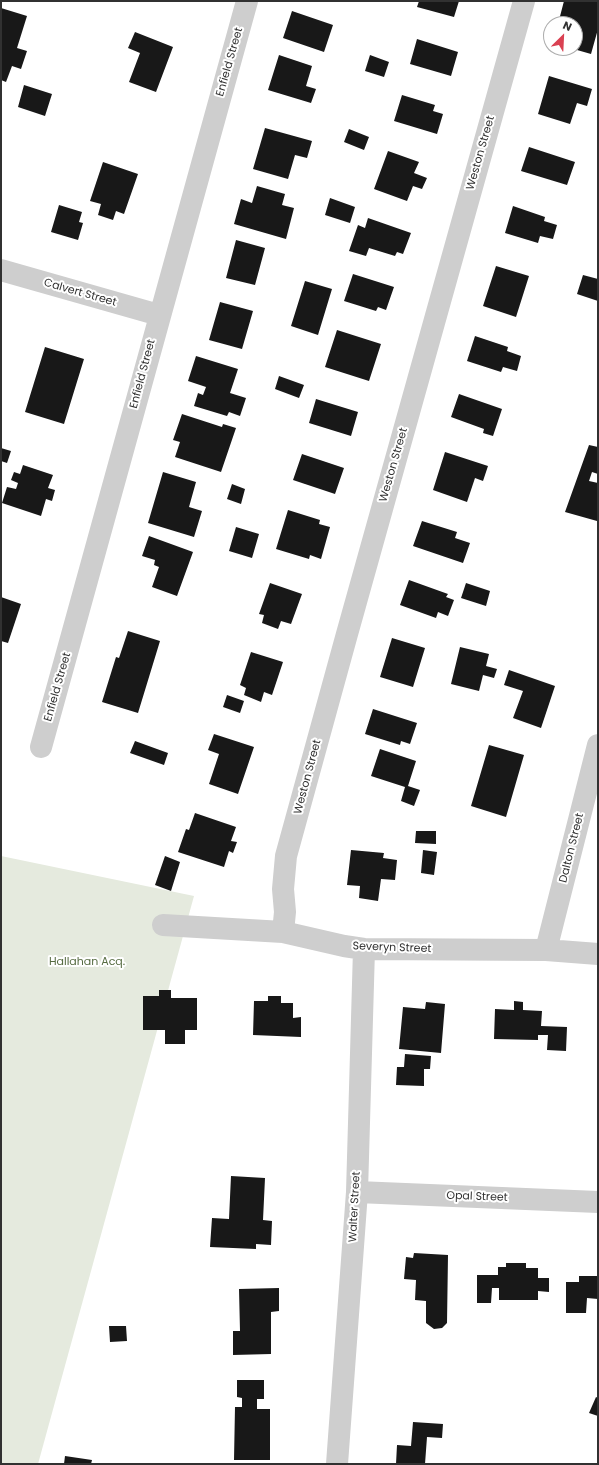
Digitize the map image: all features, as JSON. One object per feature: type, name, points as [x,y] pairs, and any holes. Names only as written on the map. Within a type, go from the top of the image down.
[{"type":"street","name":"Enfield Street","points":[[41,747],[246,1]]},
{"type":"street","name":"Weston Street","points":[[283,932],[285,912],[283,889],[288,849],[524,1]]},
{"type":"street","name":"Calvert Street","points":[[1,270],[159,315]]},
{"type":"street","name":"Dalton Street","points":[[546,950],[598,746]]},
{"type":"street","name":"Severyn Street","points":[[164,925],[283,932],[364,949],[546,950],[598,954]]},
{"type":"street","name":"Walter Street","points":[[337,1464],[357,1192],[364,949]]},
{"type":"street","name":"Opal Street","points":[[357,1192],[598,1202]]},
{"type":"green space","name":"Hallahan Acq.","points":[[1,856],[194,896],[38,1464],[1,1464]]},
{"type":"building","points":[[419,1],[459,1],[454,17],[417,7]]},
{"type":"building","points":[[564,1],[598,1],[598,29],[591,54],[583,52],[583,16],[560,16]]},
{"type":"building","points":[[1,8],[27,16],[17,48],[27,51],[21,69],[12,66],[6,82],[1,80]]},
{"type":"building","points":[[292,11],[333,25],[324,52],[283,38]]},
{"type":"building","points":[[135,32],[173,47],[156,92],[129,82],[140,53],[128,48]]},
{"type":"building","points":[[417,39],[458,52],[451,76],[410,64]]},
{"type":"building","points":[[279,55],[312,66],[306,86],[316,89],[311,103],[268,90]]},
{"type":"building","points":[[370,55],[389,62],[384,77],[365,71]]},
{"type":"building","points":[[549,76],[592,89],[587,106],[577,103],[570,124],[538,114]]},
{"type":"building","points":[[24,85],[52,94],[45,116],[18,107]]},
{"type":"building","points":[[402,95],[435,105],[433,111],[443,114],[437,134],[394,121]]},
{"type":"building","points":[[265,128],[312,141],[307,158],[295,155],[288,179],[253,169]]},
{"type":"building","points":[[349,129],[369,137],[364,150],[344,142]]},
{"type":"building","points":[[529,147],[575,162],[567,185],[521,171]]},
{"type":"building","points":[[388,151],[419,162],[414,173],[427,178],[422,189],[413,186],[407,201],[374,189]]},
{"type":"building","points":[[103,162],[138,174],[124,214],[116,211],[113,220],[98,215],[101,204],[90,201]]},
{"type":"building","points":[[257,186],[285,194],[282,205],[294,208],[286,239],[234,224],[241,199],[252,203]]},
{"type":"building","points":[[330,198],[355,207],[350,223],[325,215]]},
{"type":"building","points":[[59,205],[82,212],[79,222],[83,223],[78,240],[51,232]]},
{"type":"building","points":[[513,206],[545,217],[544,221],[557,225],[553,239],[540,236],[538,243],[505,233]]},
{"type":"building","points":[[368,218],[411,233],[403,254],[397,252],[395,256],[369,248],[366,256],[349,251],[358,225],[365,228]]},
{"type":"building","points":[[236,240],[265,248],[255,285],[226,278]]},
{"type":"building","points":[[496,266],[529,276],[516,317],[483,306]]},
{"type":"building","points":[[353,274],[394,287],[386,310],[378,307],[376,311],[344,301]]},
{"type":"building","points":[[583,275],[598,279],[598,301],[577,294]]},
{"type":"building","points":[[305,281],[332,289],[318,335],[291,326]]},
{"type":"building","points":[[220,302],[253,311],[242,349],[209,340]]},
{"type":"building","points":[[337,330],[381,344],[369,381],[325,367]]},
{"type":"building","points":[[475,336],[508,347],[507,351],[521,356],[517,371],[503,367],[501,372],[467,361]]},
{"type":"building","points":[[45,347],[84,359],[64,424],[25,412]]},
{"type":"building","points":[[196,356],[238,369],[230,393],[246,398],[240,416],[229,412],[227,416],[194,406],[198,393],[203,395],[206,387],[188,381]]},
{"type":"building","points":[[279,376],[304,385],[299,398],[275,389]]},
{"type":"building","points":[[459,394],[502,409],[493,436],[483,433],[484,429],[451,417]]},
{"type":"building","points":[[316,399],[358,412],[351,436],[309,423]]},
{"type":"building","points":[[182,414],[222,427],[223,424],[236,428],[221,472],[175,457],[180,442],[173,440]]},
{"type":"building","points":[[589,445],[598,447],[598,474],[592,472],[589,481],[598,483],[597,521],[565,512]]},
{"type":"building","points":[[1,448],[11,451],[7,463],[1,461]]},
{"type":"building","points":[[445,452],[488,466],[483,481],[475,478],[467,502],[433,490]]},
{"type":"building","points":[[302,454],[344,468],[335,494],[293,480]]},
{"type":"building","points":[[23,465],[53,475],[48,488],[55,490],[52,501],[46,499],[41,516],[2,503],[7,487],[16,489],[18,483],[11,480],[14,472],[20,474]]},
{"type":"building","points":[[163,472],[196,482],[189,507],[202,511],[194,537],[148,523]]},
{"type":"building","points":[[232,484],[245,489],[241,504],[227,499]]},
{"type":"building","points":[[288,510],[320,520],[319,524],[330,527],[321,559],[310,555],[309,559],[276,549]]},
{"type":"building","points":[[422,521],[457,532],[455,538],[470,543],[463,563],[413,546]]},
{"type":"building","points":[[236,527],[259,534],[252,558],[229,551]]},
{"type":"building","points":[[149,536],[193,552],[177,596],[152,587],[159,567],[154,565],[155,560],[142,556]]},
{"type":"building","points":[[409,580],[448,594],[446,597],[454,600],[448,616],[438,612],[436,618],[400,605]]},
{"type":"building","points":[[270,583],[302,594],[291,624],[281,621],[278,629],[262,623],[264,615],[259,614]]},
{"type":"building","points":[[466,583],[490,591],[486,606],[461,598]]},
{"type":"building","points":[[1,597],[21,604],[8,643],[1,641]]},
{"type":"building","points":[[128,631],[160,641],[138,713],[102,702],[116,657],[119,658]]},
{"type":"building","points":[[392,638],[425,648],[413,687],[380,677]]},
{"type":"building","points":[[460,647],[489,654],[486,666],[497,669],[494,678],[483,675],[479,691],[451,684]]},
{"type":"building","points":[[251,652],[283,662],[272,695],[264,692],[261,702],[244,695],[246,688],[240,685]]},
{"type":"building","points":[[509,670],[555,686],[541,728],[513,718],[523,691],[504,685]]},
{"type":"building","points":[[227,695],[244,701],[240,713],[223,707]]},
{"type":"building","points":[[373,709],[417,723],[410,744],[401,741],[400,745],[365,734]]},
{"type":"building","points":[[214,734],[254,747],[238,794],[209,784],[219,754],[208,750]]},
{"type":"building","points":[[135,741],[168,753],[164,765],[130,753]]},
{"type":"building","points":[[489,745],[524,755],[506,817],[471,806]]},
{"type":"building","points":[[380,749],[416,761],[408,786],[420,790],[414,806],[401,801],[405,787],[371,776]]},
{"type":"building","points":[[195,813],[236,827],[231,841],[237,842],[233,853],[229,851],[224,867],[178,852],[186,829],[189,830]]},
{"type":"building","points":[[416,831],[436,831],[436,844],[415,843]]},
{"type":"building","points":[[351,850],[384,853],[383,858],[397,860],[395,880],[381,879],[378,901],[359,898],[360,886],[347,885]]},
{"type":"building","points":[[423,850],[437,852],[434,875],[421,873]]},
{"type":"building","points":[[165,856],[180,862],[171,891],[155,885]]},
{"type":"building","points":[[159,990],[171,990],[171,998],[197,998],[197,1030],[185,1030],[185,1044],[165,1044],[165,1030],[143,1030],[143,996],[159,996]]},
{"type":"building","points":[[268,996],[281,996],[281,1003],[293,1003],[293,1018],[301,1017],[301,1037],[253,1035],[254,1001],[268,1001]]},
{"type":"building","points":[[514,1001],[523,1002],[523,1010],[542,1011],[541,1026],[567,1027],[566,1051],[547,1050],[548,1035],[538,1035],[538,1040],[494,1039],[495,1009],[514,1010]]},
{"type":"building","points":[[426,1002],[445,1004],[441,1053],[399,1049],[403,1007],[425,1009]]},
{"type":"building","points":[[405,1054],[431,1056],[430,1069],[424,1069],[424,1086],[396,1085],[397,1067],[404,1067]]},
{"type":"building","points":[[231,1176],[265,1178],[263,1220],[272,1221],[271,1245],[256,1244],[256,1249],[210,1247],[212,1218],[229,1219]]},
{"type":"building","points":[[414,1253],[448,1255],[447,1323],[442,1328],[434,1329],[426,1323],[426,1301],[415,1300],[416,1280],[404,1279],[406,1257],[413,1258]]},
{"type":"building","points":[[506,1263],[526,1263],[526,1268],[538,1268],[538,1278],[549,1278],[549,1292],[538,1291],[538,1300],[499,1300],[499,1288],[492,1288],[491,1303],[477,1303],[477,1275],[498,1275],[498,1267],[506,1267]]},
{"type":"building","points":[[579,1276],[598,1276],[598,1299],[587,1298],[586,1313],[566,1313],[566,1282],[579,1282]]},
{"type":"building","points":[[279,1288],[279,1311],[271,1312],[271,1354],[233,1355],[233,1331],[240,1331],[239,1289]]},
{"type":"building","points":[[109,1326],[126,1326],[127,1341],[110,1342]]},
{"type":"building","points":[[237,1380],[264,1380],[264,1399],[257,1399],[257,1409],[270,1409],[270,1460],[234,1460],[235,1407],[242,1407],[242,1398],[237,1397]]},
{"type":"building","points":[[596,1397],[598,1398],[598,1416],[589,1413]]},
{"type":"building","points":[[413,1422],[443,1424],[442,1438],[427,1437],[425,1464],[396,1464],[397,1445],[411,1446]]},
{"type":"building","points":[[65,1456],[92,1460],[91,1464],[64,1464]]}]
